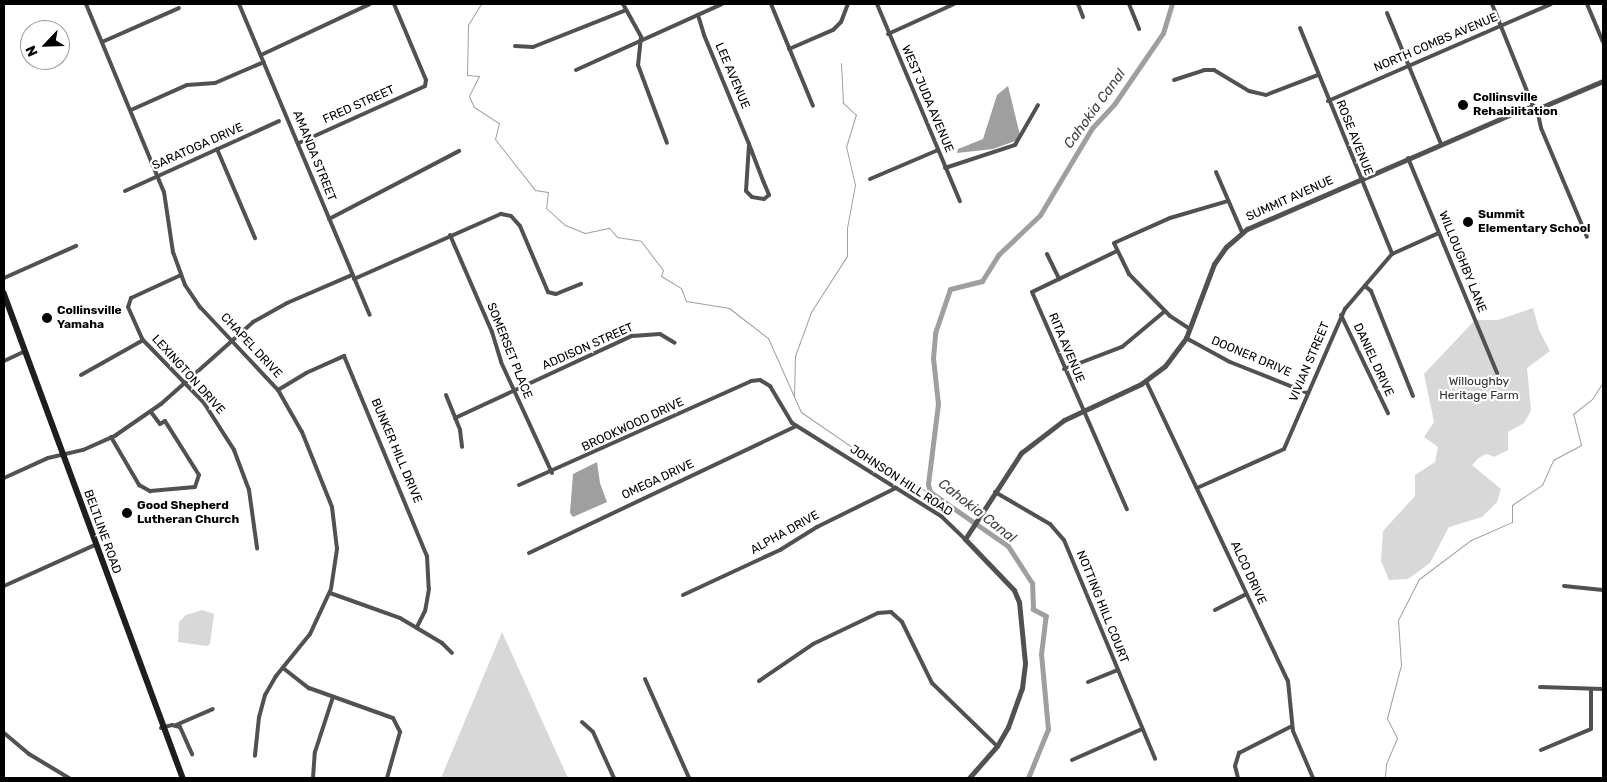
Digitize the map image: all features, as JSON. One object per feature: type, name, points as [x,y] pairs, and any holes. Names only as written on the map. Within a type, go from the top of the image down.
[{"type":"main road","name":"BELTLINE ROAD","points":[[4,292],[161,728],[182,778]]},
{"type":"street","name":"CHAPEL DRIVE","points":[[86,4],[132,110],[158,176],[167,204],[173,252],[181,275],[200,307],[278,390],[302,432],[332,506],[337,549],[330,593],[310,634],[283,668],[262,706],[255,756]]},
{"type":"street","name":"AMANDA STREET","points":[[239,4],[370,315]]},
{"type":"street","points":[[261,55],[370,4]]},
{"type":"street","name":"FRED STREET","points":[[299,143],[423,88],[426,83],[394,4]]},
{"type":"street","points":[[623,4],[641,38],[638,65],[667,144]]},
{"type":"street","points":[[576,70],[641,38],[647,38],[722,4]]},
{"type":"street","points":[[771,4],[813,106]]},
{"type":"street","points":[[789,49],[833,30],[841,22],[848,4]]},
{"type":"street","name":"WEST JUDA AVENUE","points":[[877,4],[960,202]]},
{"type":"street","points":[[888,34],[954,4]]},
{"type":"street","points":[[1078,4],[1083,17]]},
{"type":"street","points":[[1129,4],[1139,29]]},
{"type":"street","points":[[1492,4],[1587,237]]},
{"type":"street","name":"NORTH COMBS AVENUE","points":[[1328,100],[1551,4]]},
{"type":"street","points":[[1586,4],[1601,33],[1603,42]]},
{"type":"street","points":[[102,42],[179,8]]},
{"type":"street","points":[[515,46],[533,47],[626,10]]},
{"type":"street","points":[[1387,13],[1441,144]]},
{"type":"street","name":"LEE AVENUE","points":[[698,15],[749,144],[769,195],[764,199],[752,198],[746,191],[749,144]]},
{"type":"street","name":"ROSE AVENUE","points":[[1300,28],[1392,254]]},
{"type":"street","points":[[132,110],[187,85],[215,83],[264,62]]},
{"type":"street","points":[[1174,80],[1204,70],[1214,70],[1250,91],[1266,95],[1318,75]]},
{"type":"street","name":"SUMMIT AVENUE","points":[[965,539],[1020,453],[1064,420],[1146,382],[1165,366],[1186,338],[1214,264],[1242,232],[1360,178],[1441,144],[1603,81]]},
{"type":"street","points":[[945,168],[1015,145],[1038,105]]},
{"type":"street","name":"SARATOGA DRIVE","points":[[125,191],[279,121]]},
{"type":"street","points":[[217,149],[255,238]]},
{"type":"street","points":[[870,179],[938,150]]},
{"type":"street","points":[[329,218],[459,151]]},
{"type":"street","name":"WILLOUGHBY LANE","points":[[1408,158],[1497,373]]},
{"type":"street","points":[[1216,172],[1242,232]]},
{"type":"street","points":[[1190,329],[1165,311],[1129,274],[1114,244],[1170,218],[1228,201]]},
{"type":"street","points":[[4,478],[48,458],[63,456],[111,437],[151,412],[231,339],[286,303],[353,277],[496,214],[511,216],[520,226],[548,292],[556,294],[581,284]]},
{"type":"street","name":"VIVIAN STREET","points":[[1197,488],[1284,449],[1341,315],[1392,254],[1439,233]]},
{"type":"street","name":"SOMERSET PLACE","points":[[450,235],[514,392],[552,473]]},
{"type":"street","points":[[4,278],[76,246]]},
{"type":"street","points":[[1047,254],[1059,278],[1117,251]]},
{"type":"street","name":"LEXINGTON DRIVE","points":[[181,275],[128,301],[143,340],[213,415],[241,464],[252,504],[257,548]]},
{"type":"street","name":"RITA AVENUE","points":[[1059,278],[1032,292],[1082,411],[1127,509]]},
{"type":"street","points":[[1366,286],[1371,291],[1412,396]]},
{"type":"street","points":[[1064,369],[1122,347],[1165,311]]},
{"type":"street","name":"DANIEL DRIVE","points":[[1341,315],[1388,413]]},
{"type":"street","name":"ADDISON STREET","points":[[455,418],[632,336],[660,334],[675,344]]},
{"type":"street","name":"DOONER DRIVE","points":[[1186,338],[1242,367],[1308,393]]},
{"type":"street","points":[[81,375],[143,340]]},
{"type":"street","points":[[4,361],[25,351]]},
{"type":"street","name":"BUNKER HILL DRIVE","points":[[278,390],[306,373],[344,356],[427,556],[428,601],[417,627]]},
{"type":"street","name":"JOHNSON HILL ROAD","points":[[755,380],[770,386],[785,416],[796,426],[941,516],[1010,584],[1019,602],[1024,651],[1022,688],[1012,718],[997,746],[970,778]]},
{"type":"street","name":"BROOKWOOD DRIVE","points":[[519,486],[552,473],[755,380]]},
{"type":"street","name":"ALCO DRIVE","points":[[1146,382],[1288,681],[1292,726],[1313,778]]},
{"type":"street","points":[[446,395],[463,439],[462,447]]},
{"type":"street","points":[[111,437],[139,486],[150,491],[195,487],[200,475],[166,421],[160,424],[151,412]]},
{"type":"street","name":"OMEGA DRIVE","points":[[529,553],[796,426]]},
{"type":"street","name":"ALPHA DRIVE","points":[[683,595],[780,550],[817,527],[896,488]]},
{"type":"street","name":"NOTTING HILL COURT","points":[[995,492],[1050,524],[1064,540],[1155,759]]},
{"type":"street","points":[[4,586],[95,545]]},
{"type":"street","points":[[1564,586],[1603,590]]},
{"type":"street","points":[[330,593],[356,600],[417,627],[452,653]]},
{"type":"street","points":[[1214,610],[1246,594]]},
{"type":"street","points":[[759,681],[813,644],[878,613],[891,612],[902,622],[932,683],[997,746]]},
{"type":"street","points":[[283,668],[309,688],[390,715],[396,721],[399,737],[387,778]]},
{"type":"street","points":[[1088,682],[1117,670]]},
{"type":"street","points":[[645,680],[689,778]]},
{"type":"street","points":[[1540,687],[1603,689]]},
{"type":"street","points":[[1541,750],[1590,728],[1591,689]]},
{"type":"street","points":[[312,778],[315,752],[333,697]]},
{"type":"street","points":[[161,728],[176,725],[213,708]]},
{"type":"street","points":[[582,722],[593,732],[614,778]]},
{"type":"street","points":[[176,725],[185,733],[192,754]]},
{"type":"street","points":[[1238,778],[1235,765],[1239,753],[1292,726]]},
{"type":"street","points":[[1072,760],[1142,729]]},
{"type":"street","points":[[4,732],[29,754],[69,778]]},
{"type":"green space","name":"Willoughby Heritage Farm","points":[[1533,308],[1539,330],[1550,351],[1527,368],[1531,411],[1524,423],[1508,432],[1508,450],[1494,457],[1487,454],[1480,457],[1472,465],[1501,489],[1497,502],[1482,517],[1449,527],[1430,563],[1408,579],[1389,580],[1381,561],[1383,531],[1415,496],[1415,475],[1435,462],[1438,447],[1424,437],[1434,422],[1424,374],[1475,320],[1498,320]]},
{"type":"green space","points":[[202,610],[214,614],[210,644],[207,646],[178,642],[179,622],[186,615]]},
{"type":"green space","points":[[502,632],[568,778],[441,778]]},
{"type":"shaded area","points":[[1008,86],[1020,135],[1015,141],[993,149],[957,153],[958,149],[983,139],[997,95]]},
{"type":"shaded area","points":[[597,462],[600,483],[607,502],[573,517],[570,513],[573,474]]},
{"type":"waterway","points":[[481,4],[468,25],[467,75],[479,76],[469,96],[474,107],[499,123],[495,139],[535,190],[548,192],[546,208],[565,225],[585,233],[609,228],[617,237],[641,241],[663,270],[661,276],[681,288],[686,301],[729,308],[768,338],[801,412],[888,472],[938,497]]},
{"type":"waterway","name":"Cahokia Canal","points":[[1028,778],[1048,729],[1041,654],[1046,616],[1033,609],[1032,583],[1008,546],[930,492],[928,484],[938,404],[933,358],[935,333],[950,289],[982,281],[998,255],[1040,215],[1092,128],[1115,103],[1163,33],[1172,4]]},
{"type":"waterway","points":[[794,396],[795,356],[811,312],[847,256],[847,228],[855,185],[846,147],[856,115],[843,103],[841,63]]},
{"type":"waterway","points":[[1385,778],[1386,764],[1397,738],[1387,718],[1401,665],[1398,620],[1419,579],[1471,540],[1512,522],[1512,505],[1542,485],[1553,460],[1581,445],[1573,414],[1592,399],[1603,382]]},
{"type":"place","name":"Collinsville Rehabilitation","points":[[1463,105]]},
{"type":"place","name":"Summit Elementary School","points":[[1468,222]]},
{"type":"place","name":"Collinsville Yamaha","points":[[47,318]]},
{"type":"place","name":"Good Shepherd Lutheran Church","points":[[127,513]]}]
